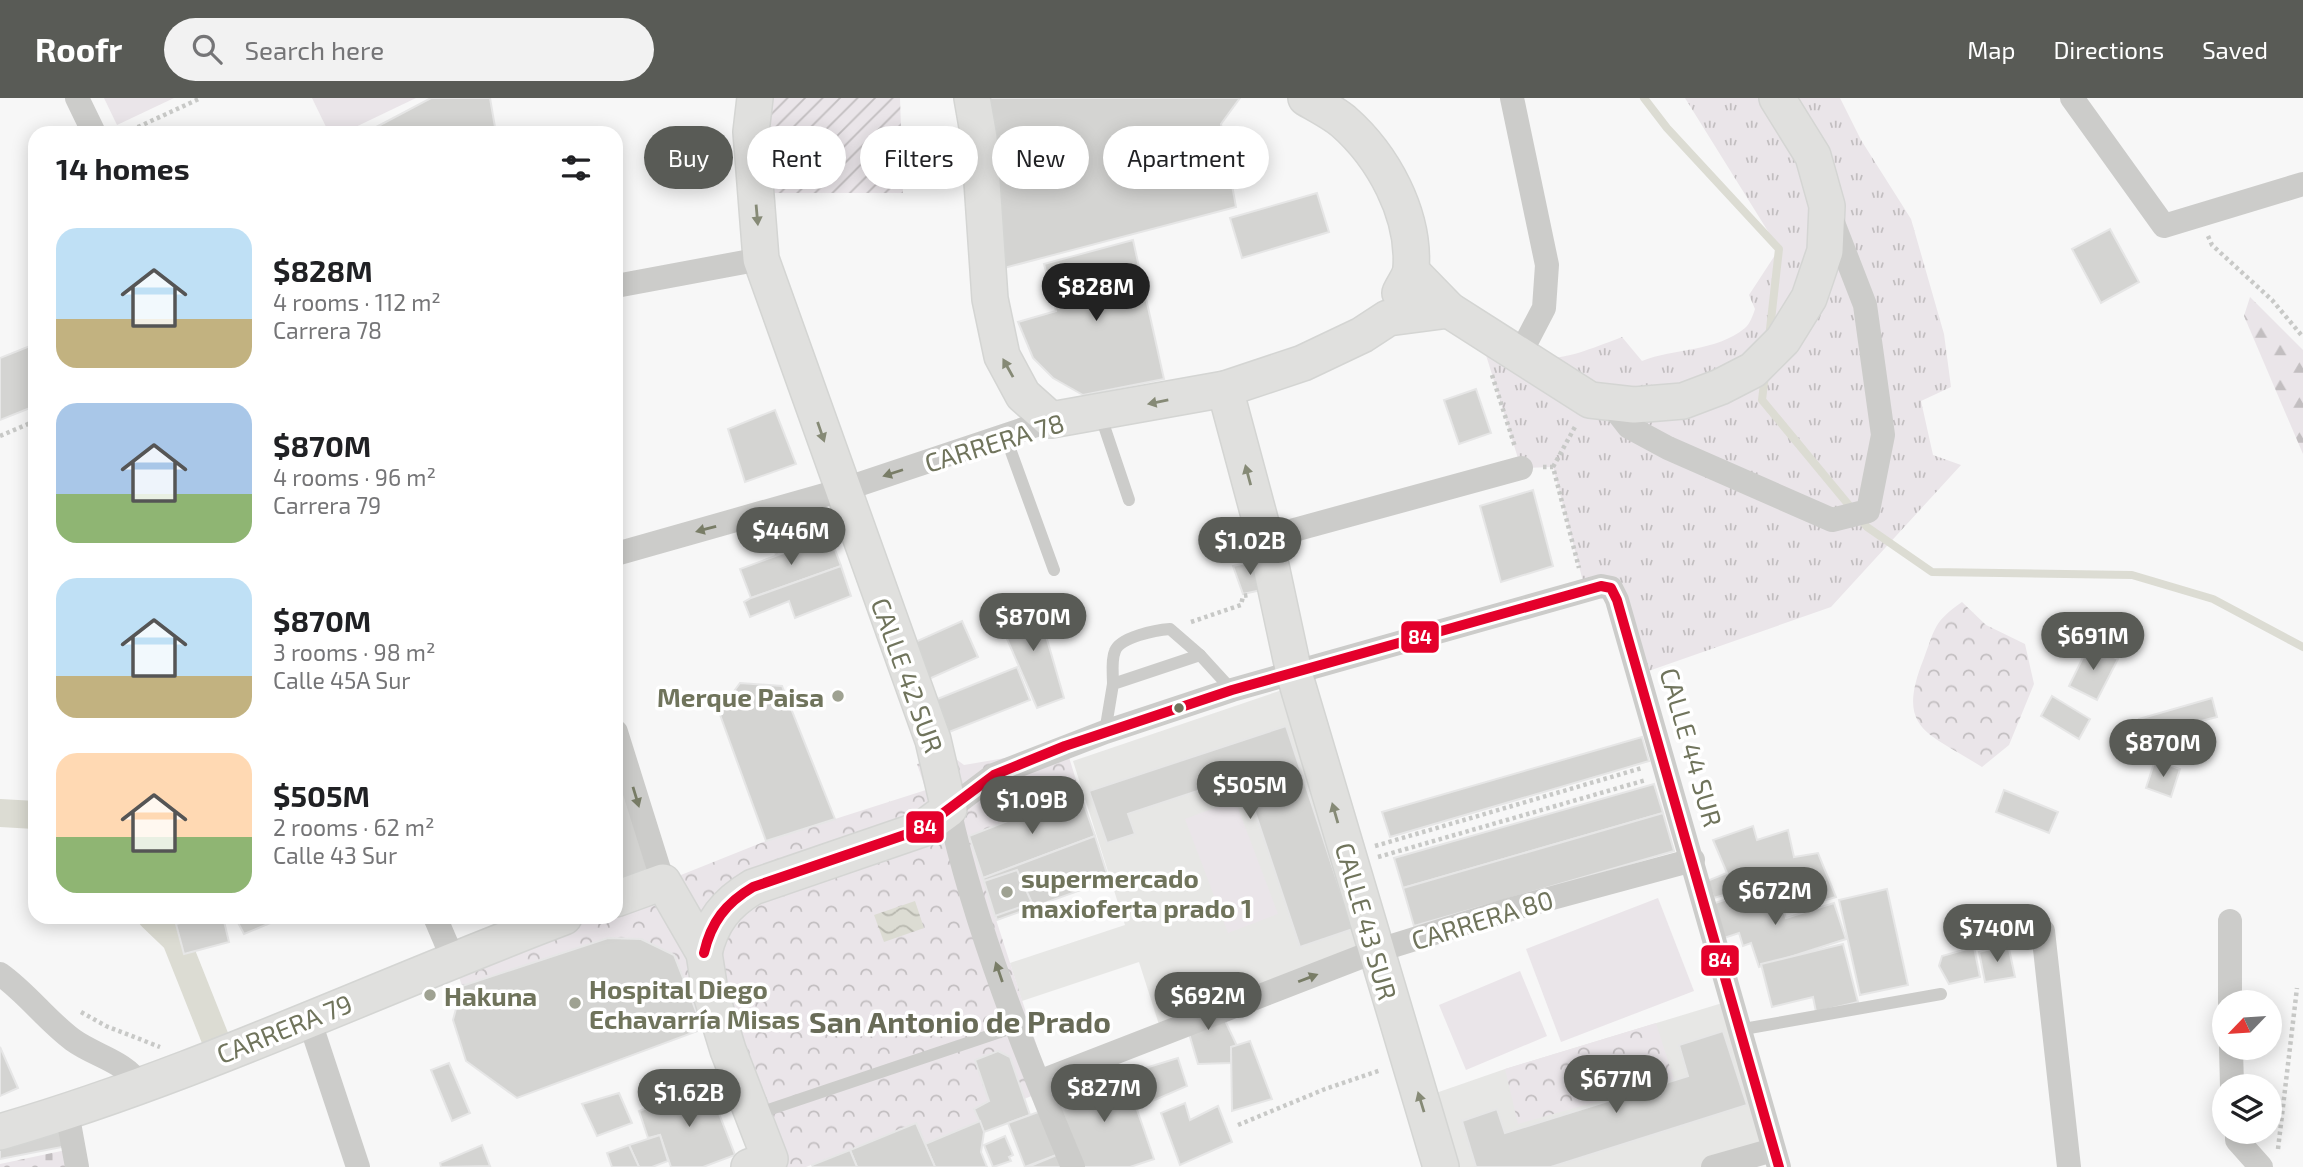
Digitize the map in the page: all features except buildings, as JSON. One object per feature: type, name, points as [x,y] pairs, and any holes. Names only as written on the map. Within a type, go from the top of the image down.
[{"type":"main road","name":"CALLE 42 SUR","points":[[755,98],[751,132],[761,259],[933,740],[948,810]]},
{"type":"main road","points":[[972,98],[979,138],[990,299],[1002,356],[1023,395],[1051,421]]},
{"type":"main road","points":[[1306,98],[1342,121],[1377,159],[1402,206],[1409,240],[1411,271],[1388,318]]},
{"type":"main road","points":[[1411,271],[1504,361],[1612,403],[1684,401],[1720,387],[1753,369],[1783,340],[1809,298],[1825,251],[1827,206],[1813,156],[1777,98]]},
{"type":"main road","name":"CARRERA 78","points":[[1051,421],[1225,389],[1303,363],[1362,335],[1388,318],[1449,310]]},
{"type":"main road","name":"CALLE 43 SUR","points":[[1225,389],[1265,538],[1294,673],[1441,1167]]},
{"type":"main road","points":[[704,953],[708,936],[718,916],[733,899],[753,887],[922,829],[948,810]]},
{"type":"main road","points":[[623,898],[668,890],[733,899]]},
{"type":"main road","points":[[668,890],[704,953],[714,1003],[753,1115],[764,1164]]},
{"type":"main road","name":"CARRERA 79","points":[[0,1132],[67,1112],[140,1085],[546,924]]},
{"type":"street","points":[[77,98],[91,126]]},
{"type":"street","points":[[1504,361],[1544,308],[1547,265],[1512,98]]},
{"type":"street","points":[[2072,98],[2164,226],[2303,184]]},
{"type":"street","points":[[1612,403],[1629,427],[1668,448],[1832,520],[1868,511],[1883,435],[1866,305],[1827,206]]},
{"type":"street","points":[[623,285],[761,259]]},
{"type":"street","name":"CARRERA 78","points":[[623,552],[842,489],[1051,421]]},
{"type":"street","points":[[1265,538],[1521,468]]},
{"type":"street","name":"CALLE 44 SUR","points":[[1585,589],[1611,588],[1693,860],[1738,1030],[1776,1159]]},
{"type":"street","points":[[948,810],[994,775],[1105,732],[1232,690],[1585,589]]},
{"type":"street","points":[[623,753],[668,890]]},
{"type":"street","name":"CALLE 42 SUR","points":[[948,810],[962,864],[1018,1026],[1073,1167]]},
{"type":"street","name":"CARRERA 80","points":[[1039,1082],[1376,951],[1508,910],[1693,860]]},
{"type":"street","points":[[2230,921],[2231,990]]},
{"type":"street","points":[[438,924],[453,959]]},
{"type":"street","points":[[2043,931],[2069,1167]]},
{"type":"street","points":[[0,974],[23,991],[72,1040],[132,1072],[140,1085]]},
{"type":"street","points":[[309,1019],[358,1167]]},
{"type":"street","points":[[67,1112],[77,1167]]},
{"type":"street","points":[[2244,1144],[2269,1160]]},
{"type":"street","points":[[1713,1167],[1776,1159]]},
{"type":"lane","points":[[1100,413],[1129,500]]},
{"type":"lane","points":[[1005,435],[1054,570]]},
{"type":"lane","points":[[1105,732],[1116,647],[1170,629],[1200,655],[1232,690]]},
{"type":"lane","points":[[1113,684],[1200,655]]},
{"type":"lane","points":[[1738,1030],[1941,994]]},
{"type":"lane","points":[[753,1115],[1018,1026]]},
{"type":"path","points":[[140,126],[201,98]]},
{"type":"path","points":[[2200,215],[2212,245],[2272,300],[2303,337]]},
{"type":"path","points":[[1504,361],[1521,468],[1553,467],[1612,403]]},
{"type":"path","points":[[0,436],[28,425]]},
{"type":"path","points":[[1553,467],[1585,589]]},
{"type":"path","points":[[1170,629],[1241,605],[1243,596],[1255,593]]},
{"type":"path","points":[[1370,847],[1666,768]]},
{"type":"path","points":[[1374,858],[1666,768]]},
{"type":"path","points":[[2269,1160],[2297,988]]},
{"type":"path","points":[[74,1008],[106,1026],[178,1054],[185,1067]]},
{"type":"path","points":[[1238,1125],[1325,1089],[1409,1061]]},
{"type":"shaded area","points":[[1285,689],[1364,947],[1162,1034],[1139,962],[1022,1001],[1010,963],[1125,925],[1073,761]]},
{"type":"shaded area","points":[[1729,1001],[1773,1150],[1710,1167],[1457,1167],[1433,1094],[1505,1069]]},
{"type":"green space","points":[[104,98],[174,98],[117,125]]},
{"type":"green space","points":[[312,98],[416,98],[358,126],[326,126]]},
{"type":"green space","points":[[771,98],[900,98],[901,126],[860,126],[860,189],[903,189],[903,193],[771,193],[771,189],[846,189],[846,126],[771,126]]},
{"type":"green space","points":[[1685,98],[1840,98],[1861,140],[1911,219],[1944,334],[1951,387],[1921,401],[1933,455],[1961,465],[1831,607],[1640,674],[1617,601],[1585,589],[1553,467],[1521,468],[1481,339],[1522,354],[1552,358],[1583,352],[1622,337],[1642,361],[1708,346],[1734,336],[1747,326],[1755,309],[1749,295],[1779,249]]},
{"type":"green space","points":[[2250,297],[2303,350],[2303,454],[2244,316]]},
{"type":"green space","points":[[1962,602],[1986,625],[2025,644],[2034,684],[2009,745],[1982,767],[1932,736],[1915,715],[1913,700],[1916,682],[1934,631],[1941,620]]},
{"type":"green space","points":[[1064,741],[1080,793],[969,836],[1044,1068],[1034,1095],[1002,1108],[977,1125],[925,1144],[915,1124],[806,1167],[773,1167],[749,1148],[674,955],[462,986],[453,959],[551,924],[623,924],[623,898],[766,841],[926,790],[917,764],[948,753],[964,765],[1023,755]]},
{"type":"green space","points":[[1235,800],[1278,914],[1228,933],[1185,819]]},
{"type":"green space","points":[[1658,898],[1694,991],[1561,1042],[1526,949]]},
{"type":"green space","points":[[1520,971],[1547,1036],[1466,1070],[1439,1005]]},
{"type":"green space","points":[[1656,1023],[1674,1080],[1518,1124],[1505,1069]]},
{"type":"green space","points":[[66,1150],[70,1167],[0,1167],[0,1164]]},
{"type":"water","points":[[915,901],[924,928],[884,942],[874,915]]},
{"type":"waterway","points":[[1644,98],[1667,128],[1779,249],[1769,338]]},
{"type":"waterway","points":[[1765,375],[1762,400],[1867,527],[1932,572],[2132,575],[2213,599],[2303,647]]},
{"type":"waterway","points":[[0,813],[28,815]]},
{"type":"waterway","points":[[159,924],[176,940],[215,1038]]},
{"type":"transit line","name":"84","points":[[704,953],[721,914],[753,887],[922,829],[994,775],[1065,746],[1232,690],[1601,586],[1611,588],[1617,600],[1779,1167]]},
{"type":"place","name":"Merque Paisa","points":[[838,696]]},
{"type":"place","name":"supermercado maxioferta prado 1","points":[[1007,892]]},
{"type":"place","name":"Hakuna","points":[[430,995]]},
{"type":"place","name":"Hospital Diego Echavarría Misas","points":[[575,1003]]},
{"type":"district","name":"San Antonio de Prado","points":[[960,1021]]}]
